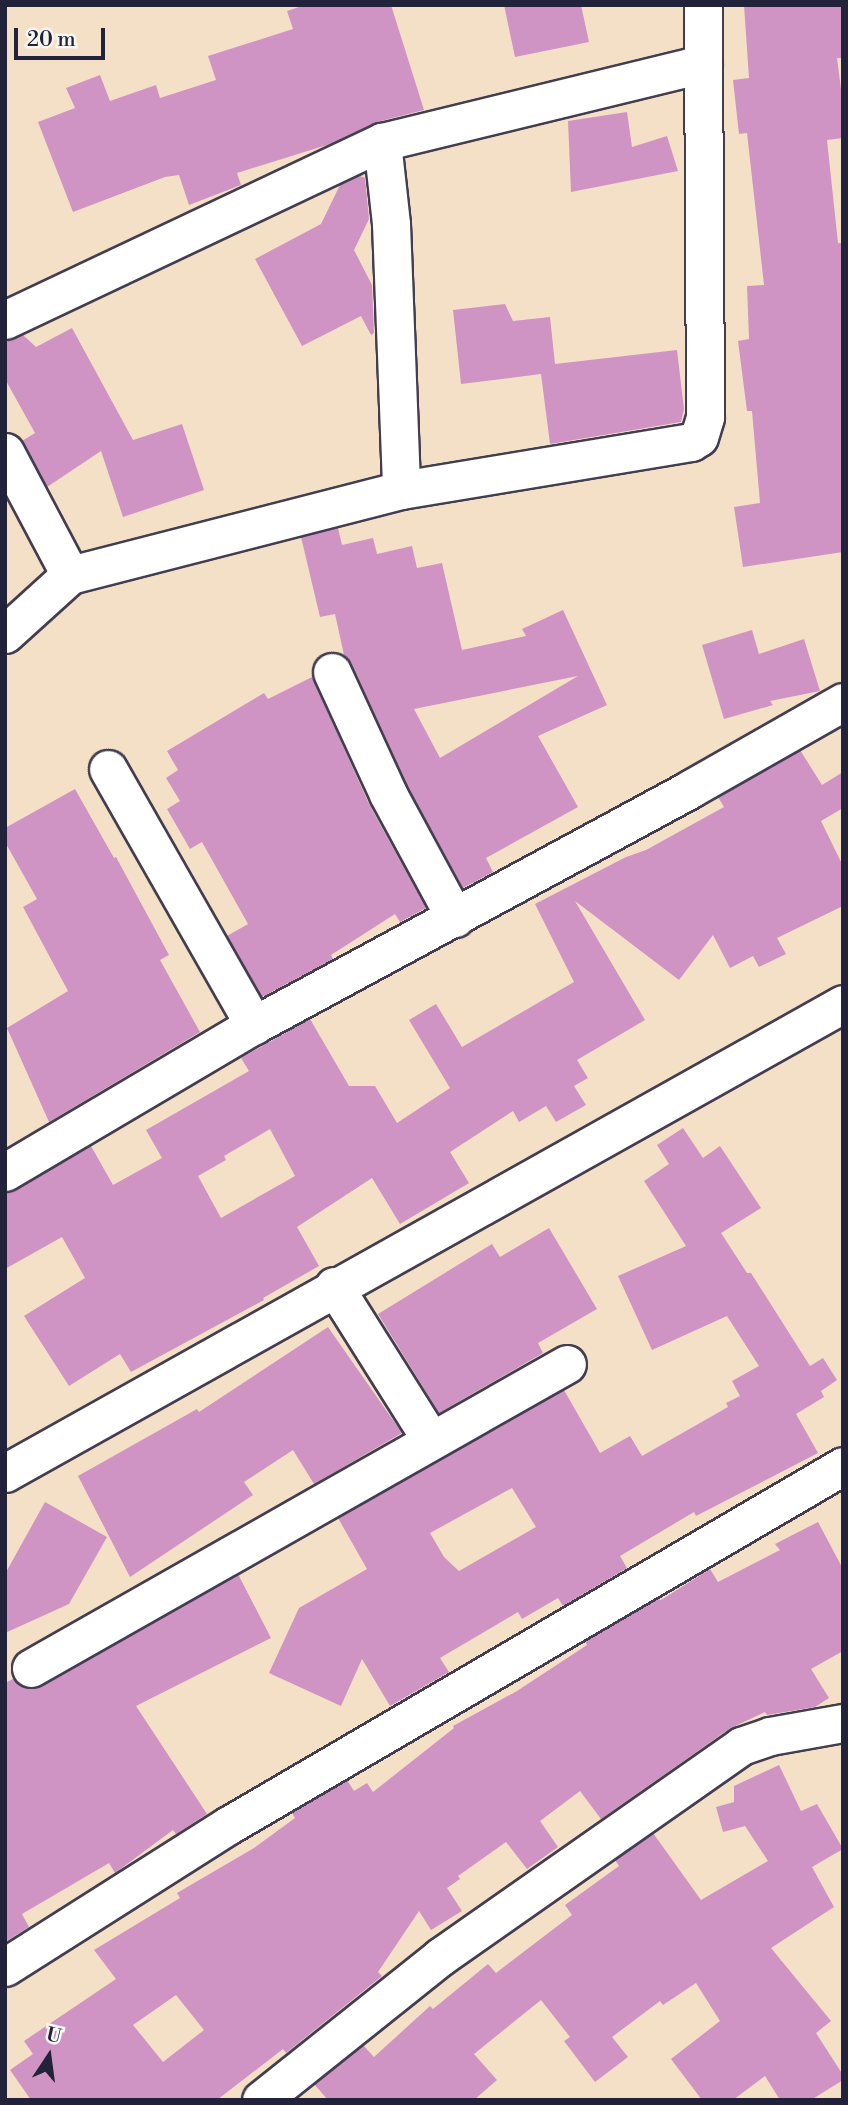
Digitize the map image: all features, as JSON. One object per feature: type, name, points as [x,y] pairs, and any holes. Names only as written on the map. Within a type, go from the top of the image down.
[{"type":"street","points":[[5,634],[71,575],[401,490],[691,442],[699,437],[705,417],[703,5]]},
{"type":"street","points":[[5,320],[382,142],[703,64]]},
{"type":"street","points":[[382,142],[391,224],[401,490]]},
{"type":"street","points":[[5,452],[71,575]]},
{"type":"street","points":[[332,672],[388,794],[455,918]]},
{"type":"street","points":[[5,1172],[254,1025],[455,918],[843,702]]},
{"type":"street","points":[[108,769],[254,1025]]},
{"type":"street","points":[[5,1472],[843,1004]]},
{"type":"street","points":[[334,1286],[431,1440]]},
{"type":"street","points":[[31,1668],[567,1364]]},
{"type":"street","points":[[5,1967],[229,1825],[843,1466]]},
{"type":"street","points":[[261,2100],[451,1948],[741,1746],[770,1736],[843,1723]]},
{"type":"building","points":[[305,5],[391,5],[424,110],[377,122],[330,144],[237,173],[241,185],[189,205],[179,175],[165,177],[73,212],[38,122],[75,108],[66,88],[100,75],[110,101],[156,85],[160,98],[216,80],[208,56],[293,29],[287,11]]},
{"type":"building","points":[[504,5],[581,5],[589,42],[515,57]]},
{"type":"building","points":[[744,5],[843,5],[843,58],[837,58],[843,105],[843,138],[827,140],[838,243],[843,243],[843,552],[743,567],[734,507],[760,503],[752,411],[747,411],[738,341],[749,339],[747,286],[764,285],[747,133],[739,134],[733,80],[749,78]]},
{"type":"building","points":[[627,112],[632,147],[667,136],[678,171],[571,192],[568,121]]},
{"type":"building","points":[[360,176],[365,178],[369,219],[354,250],[372,285],[374,333],[371,335],[361,316],[302,346],[255,259],[321,224],[340,185]]},
{"type":"building","points":[[505,304],[513,321],[550,317],[555,364],[677,350],[684,409],[681,422],[550,444],[541,374],[461,384],[453,310]]},
{"type":"building","points":[[72,328],[133,440],[182,424],[204,490],[123,517],[101,451],[47,487],[22,441],[35,433],[5,379],[5,342],[23,335],[36,347]]},
{"type":"building","points":[[338,528],[342,545],[373,538],[377,554],[412,546],[417,568],[442,563],[462,650],[526,636],[522,629],[563,610],[607,705],[538,736],[578,807],[486,858],[493,872],[463,888],[407,785],[351,663],[344,655],[335,614],[320,617],[301,537]],"holes":[[[578,676],[440,758],[414,709]]]},
{"type":"building","points":[[752,630],[759,654],[804,639],[820,691],[770,701],[773,705],[724,719],[702,645]]},
{"type":"building","points":[[312,677],[369,804],[426,908],[400,922],[395,914],[331,955],[333,959],[262,997],[227,936],[248,924],[202,842],[190,849],[167,809],[180,801],[166,778],[178,770],[167,751],[264,693],[268,699]]},
{"type":"building","points":[[800,750],[822,785],[843,772],[843,808],[821,821],[843,866],[843,906],[777,938],[786,954],[759,967],[753,956],[730,968],[713,935],[679,980],[575,901],[645,1020],[577,1060],[588,1078],[574,1086],[586,1105],[556,1122],[546,1106],[519,1122],[513,1111],[450,1152],[469,1183],[400,1224],[372,1178],[297,1227],[319,1266],[263,1298],[264,1300],[131,1372],[120,1354],[69,1386],[24,1316],[85,1278],[62,1237],[5,1269],[5,1194],[91,1146],[113,1185],[162,1158],[146,1130],[249,1071],[241,1058],[310,1019],[349,1086],[375,1086],[397,1123],[450,1088],[409,1020],[436,1004],[462,1047],[574,982],[535,904],[626,857],[646,850],[724,807],[718,797]],"holes":[[[270,1129],[295,1176],[221,1218],[198,1176],[226,1160],[224,1156]]]},
{"type":"building","points":[[75,789],[114,858],[116,857],[169,955],[160,960],[200,1032],[49,1122],[7,1028],[68,991],[23,907],[37,899],[5,842],[5,828]]},
{"type":"building","points":[[683,1128],[703,1158],[720,1146],[761,1208],[721,1233],[747,1273],[751,1273],[810,1366],[823,1358],[837,1380],[821,1391],[824,1397],[796,1414],[818,1453],[696,1516],[694,1512],[620,1556],[627,1568],[563,1606],[558,1598],[522,1619],[518,1612],[440,1658],[449,1672],[390,1706],[362,1659],[341,1706],[269,1673],[299,1608],[367,1569],[338,1518],[564,1390],[600,1453],[630,1436],[642,1456],[728,1407],[726,1403],[740,1396],[732,1381],[759,1366],[727,1316],[652,1350],[618,1276],[686,1246],[644,1181],[669,1164],[657,1145]],"holes":[[[512,1488],[536,1527],[459,1571],[444,1557],[430,1533]]]},
{"type":"building","points":[[549,1228],[597,1309],[538,1343],[543,1353],[439,1413],[378,1314],[492,1244],[500,1257]]},
{"type":"building","points":[[328,1327],[402,1433],[314,1484],[293,1450],[244,1482],[253,1495],[130,1577],[78,1476],[197,1409],[199,1412]]},
{"type":"building","points":[[45,1502],[107,1537],[69,1604],[5,1633],[5,1574]]},
{"type":"building","points":[[818,1522],[843,1569],[843,1651],[811,1669],[829,1698],[815,1707],[767,1715],[765,1712],[729,1729],[601,1819],[580,1791],[540,1821],[558,1847],[527,1869],[506,1842],[458,1876],[460,1879],[447,1888],[462,1911],[431,1930],[419,1911],[378,1972],[382,1976],[286,2053],[283,2049],[217,2100],[31,2100],[10,2070],[33,2054],[24,2041],[116,1979],[94,1950],[180,1898],[177,1893],[254,1848],[295,1818],[292,1813],[347,1780],[354,1791],[367,1783],[373,1792],[454,1728],[453,1726],[517,1691],[587,1645],[585,1641],[658,1599],[661,1600],[710,1569],[718,1582],[780,1550],[775,1544]],"holes":[[[176,1995],[204,2030],[163,2062],[133,2025]]]},
{"type":"building","points":[[238,1574],[271,1638],[136,1706],[207,1814],[176,1834],[173,1830],[115,1873],[109,1863],[22,1914],[29,1927],[5,1942],[5,1683],[13,1679],[30,1689],[41,1686]]},
{"type":"building","points":[[779,1765],[801,1811],[817,1804],[843,1849],[812,1867],[834,1907],[771,1948],[831,2021],[816,2033],[843,2075],[843,2080],[811,2100],[780,2100],[765,2076],[733,2100],[702,2100],[671,2059],[720,2021],[696,1983],[663,2005],[660,2001],[612,2037],[628,2057],[595,2082],[564,2041],[570,2037],[541,2000],[474,2054],[497,2080],[474,2100],[328,2100],[314,2084],[363,2045],[374,2057],[430,2006],[433,2009],[488,1964],[496,1973],[572,1915],[565,1905],[619,1866],[615,1860],[653,1833],[701,1900],[768,1861],[745,1826],[723,1832],[716,1807],[734,1802],[734,1786]]}]
